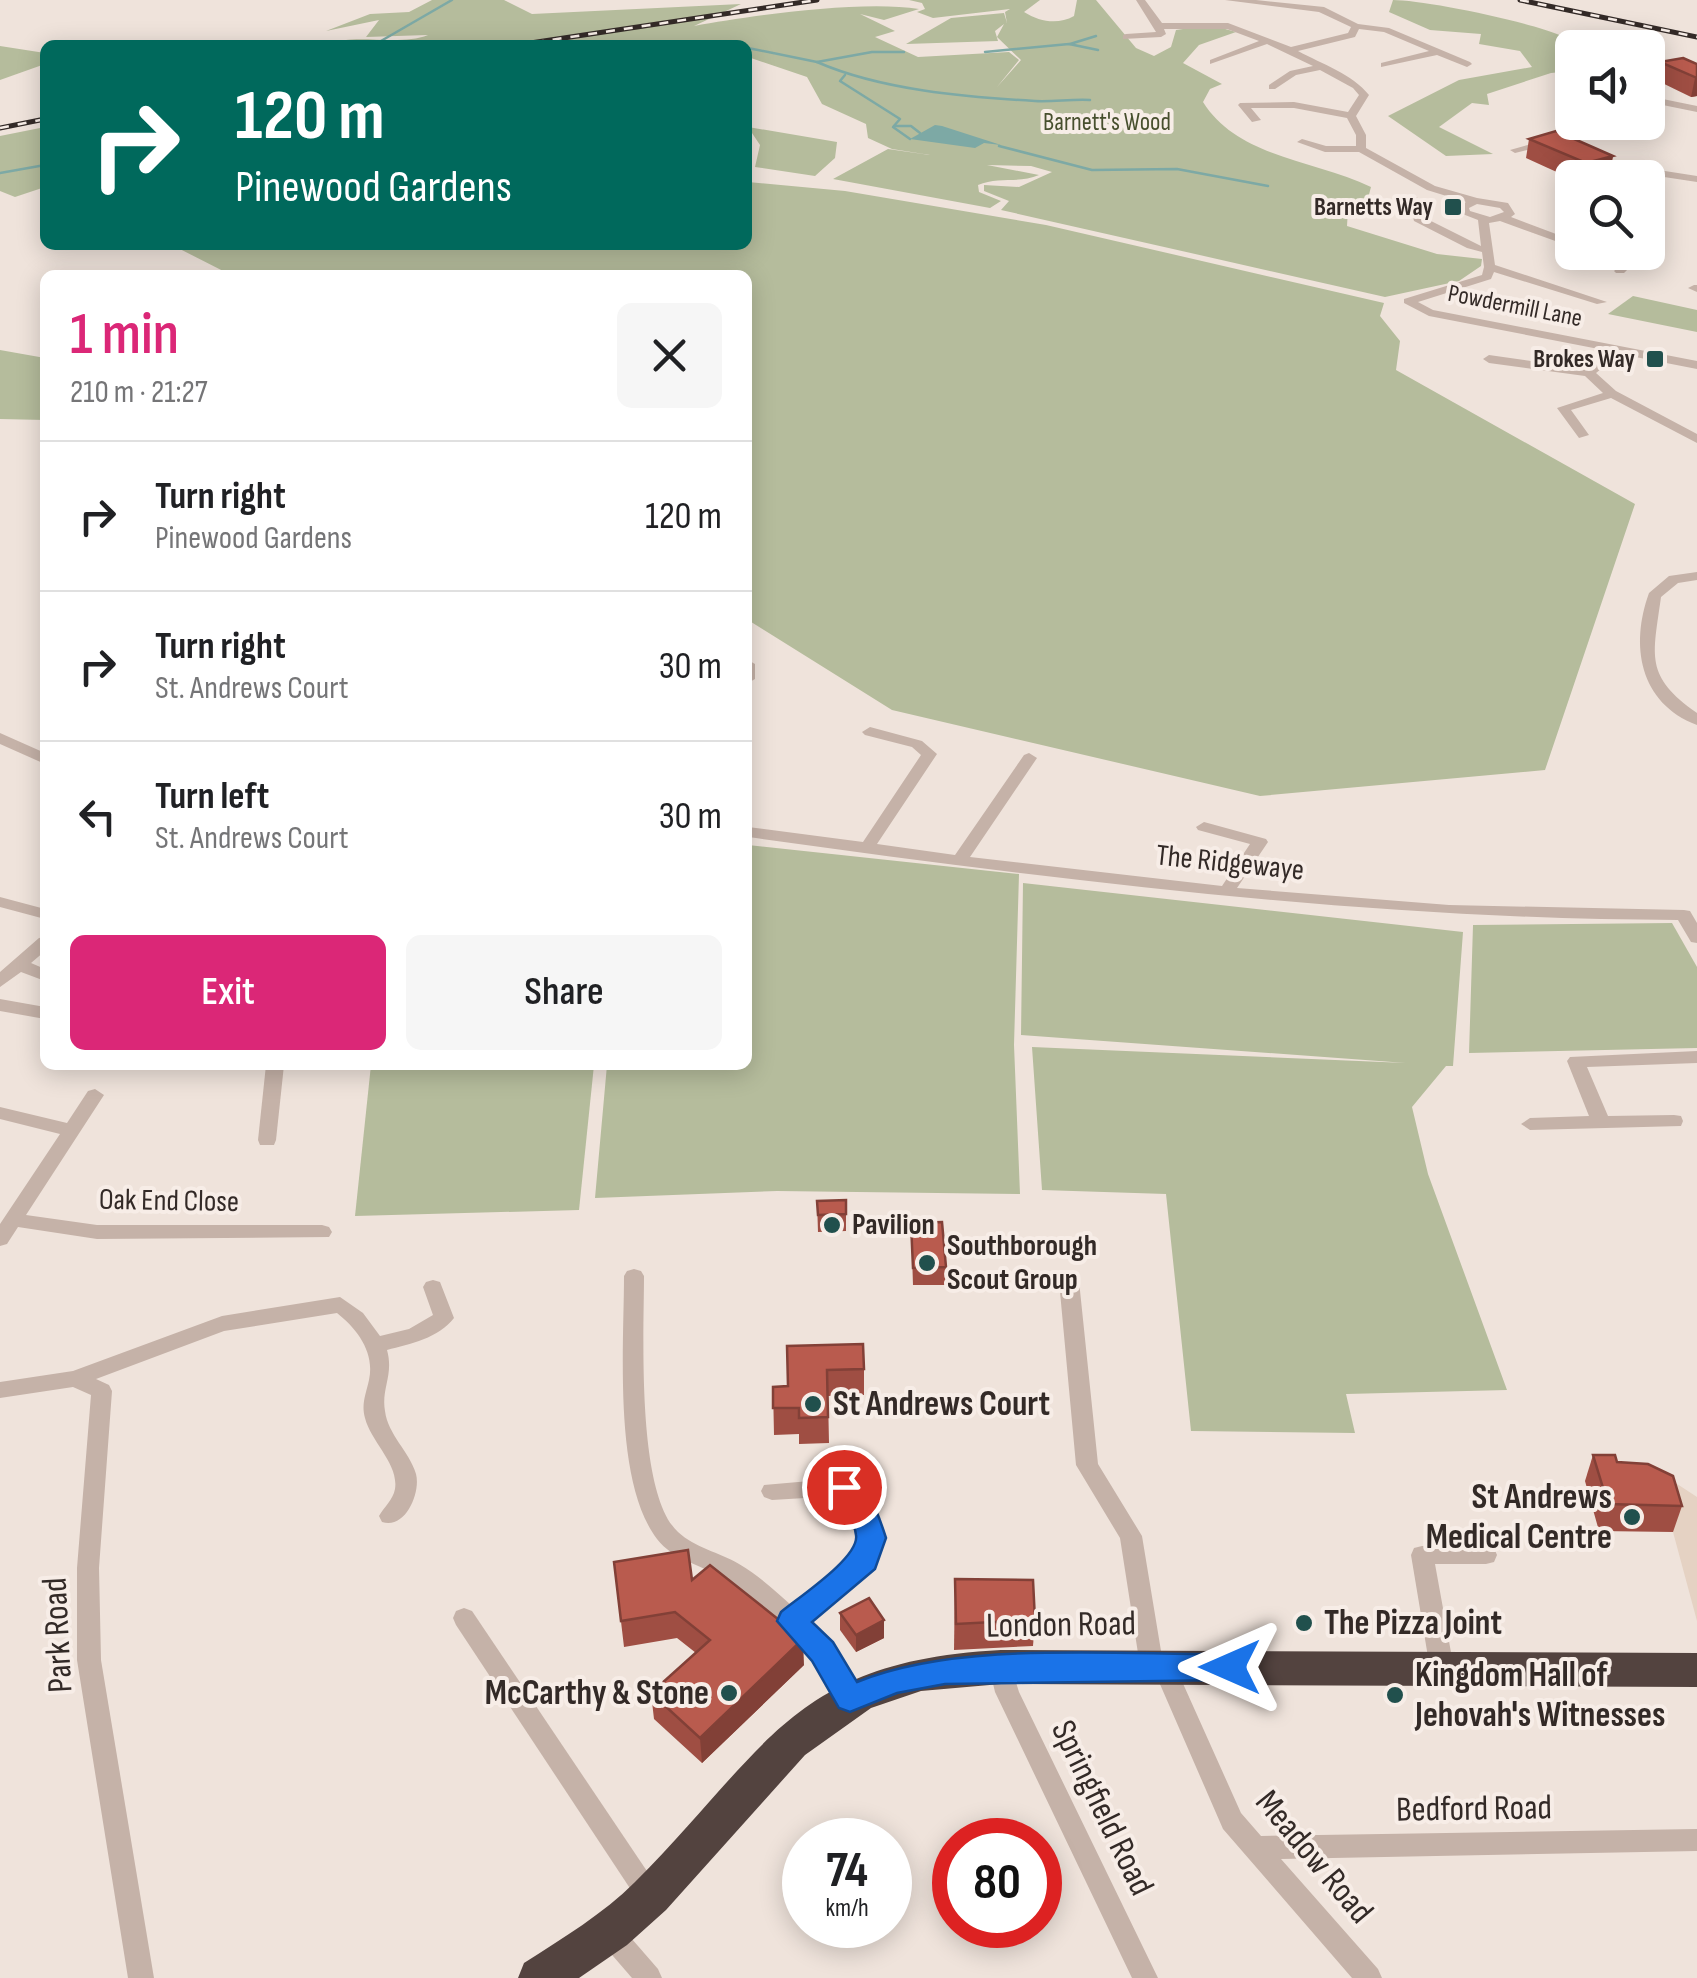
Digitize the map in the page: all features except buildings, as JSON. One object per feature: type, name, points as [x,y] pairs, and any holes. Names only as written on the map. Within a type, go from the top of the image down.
[{"type":"highway","name":"London Road","points":[[540,1978],[609,1932],[650,1898],[810,1726],[850,1698],[894,1680],[1001,1667],[1697,1670]]},
{"type":"street","points":[[1126,37],[1161,34],[1140,0]]},
{"type":"street","points":[[1230,0],[1322,9],[1356,26],[1386,30],[1457,63]]},
{"type":"street","points":[[1159,26],[1218,23],[1290,50],[1362,90],[1362,102],[1351,116]]},
{"type":"street","points":[[1290,50],[1347,38],[1356,26]]},
{"type":"street","points":[[1200,59],[1218,63],[1268,41]]},
{"type":"street","points":[[1406,68],[1389,64],[1433,53]]},
{"type":"street","points":[[1272,87],[1292,73],[1318,68]]},
{"type":"street","points":[[1242,104],[1256,90]]},
{"type":"street","points":[[1665,102],[1697,109]]},
{"type":"street","points":[[1242,104],[1294,105],[1351,116]]},
{"type":"street","points":[[1242,104],[1256,120]]},
{"type":"street","points":[[1351,116],[1361,135],[1361,149]]},
{"type":"street","points":[[1516,150],[1556,140]]},
{"type":"street","points":[[1562,140],[1584,155],[1618,167],[1697,179]]},
{"type":"street","points":[[1302,142],[1325,149],[1361,149],[1431,188],[1504,206],[1510,211],[1504,218]]},
{"type":"street","points":[[1413,198],[1418,219],[1449,232],[1466,246],[1487,250]]},
{"type":"street","name":"Powdermill Lane","points":[[1476,202],[1463,210],[1483,219],[1490,267],[1487,277],[1408,301],[1430,313],[1697,365]]},
{"type":"street","points":[[1483,219],[1504,218],[1555,238]]},
{"type":"street","points":[[1490,267],[1566,285],[1600,302]]},
{"type":"street","points":[[1589,373],[1620,349]]},
{"type":"street","points":[[1489,359],[1589,373],[1612,394],[1697,439]]},
{"type":"street","points":[[1583,434],[1563,408],[1612,394]]},
{"type":"street","points":[[1697,576],[1674,580],[1654,596],[1646,662],[1660,696],[1697,720]]},
{"type":"street","points":[[866,848],[929,754],[916,744],[870,732]]},
{"type":"street","points":[[0,738],[40,757]]},
{"type":"street","points":[[960,859],[1029,758]]},
{"type":"street","points":[[1204,826],[1260,842],[1226,892]]},
{"type":"street","name":"The Ridgewaye","points":[[752,833],[1226,892],[1464,914],[1690,910],[1697,938]]},
{"type":"street","points":[[0,902],[40,913]]},
{"type":"street","points":[[0,981],[40,946]]},
{"type":"street","points":[[16,964],[40,973]]},
{"type":"street","points":[[0,1005],[40,1012]]},
{"type":"street","points":[[1600,1122],[1576,1061],[1697,1057]]},
{"type":"street","points":[[266,1140],[274,1070]]},
{"type":"street","points":[[0,1239],[95,1094]]},
{"type":"street","points":[[0,1113],[73,1131]]},
{"type":"street","points":[[1530,1124],[1674,1121]]},
{"type":"street","name":"Oak End Close","points":[[15,1220],[97,1232],[322,1232]]},
{"type":"street","points":[[634,1276],[637,1455],[662,1531],[687,1551],[757,1588],[822,1652],[850,1698]]},
{"type":"street","name":"Meadow Road","points":[[1069,1280],[1087,1464],[1131,1536],[1158,1666],[1232,1821],[1369,1978]]},
{"type":"street","points":[[376,1345],[414,1336],[444,1318],[433,1286]]},
{"type":"street","points":[[0,1390],[75,1379],[222,1324],[340,1305],[352,1313],[376,1345],[381,1370],[373,1408],[408,1482],[404,1503],[390,1516]]},
{"type":"street","name":"Park Road","points":[[75,1379],[102,1392],[88,1568],[90,1660],[141,1978]]},
{"type":"street","points":[[772,1491],[844,1487],[863,1513],[872,1538],[865,1560],[792,1621]]},
{"type":"street","points":[[1442,1669],[1422,1555],[1486,1556]]},
{"type":"street","points":[[464,1618],[650,1898]]},
{"type":"street","name":"Springfield Road","points":[[1001,1667],[1006,1692],[1145,1978]]},
{"type":"street","name":"Bedford Road","points":[[1253,1848],[1697,1840]]},
{"type":"street","points":[[609,1932],[649,1978]]},
{"type":"green space","name":"Barnett's Wood","points":[[432,0],[504,0],[532,14],[741,4],[694,26],[839,8],[919,9],[884,20],[860,14],[895,31],[875,37],[918,57],[1009,52],[1019,60],[997,87],[1021,60],[997,37],[1004,24],[995,31],[998,41],[906,44],[951,18],[1004,13],[1007,23],[1005,12],[1010,9],[933,18],[917,12],[925,9],[922,3],[909,0],[1040,0],[1024,12],[1055,21],[1074,16],[1077,0],[1096,0],[1136,48],[1154,56],[1171,47],[1176,30],[1211,25],[1236,32],[1199,45],[1183,63],[1222,84],[1210,89],[1203,102],[1218,121],[1257,146],[1371,187],[1367,202],[1348,209],[1347,226],[1437,254],[1482,259],[1481,266],[1459,281],[1385,297],[1001,210],[1009,201],[984,191],[984,185],[1019,187],[1052,172],[1031,166],[987,165],[1039,175],[978,185],[979,192],[1001,201],[990,208],[833,179],[888,149],[930,155],[892,149],[868,138],[866,124],[822,104],[807,77],[752,58],[752,40],[366,37],[379,20],[326,31],[370,14],[409,12]]},
{"type":"green space","points":[[1393,0],[1410,1],[1549,31],[1555,33],[1555,73],[1487,94],[1489,105],[1472,103],[1439,127],[1493,154],[1446,156],[1388,116],[1459,80],[1532,67],[1520,51],[1479,44],[1481,34],[1430,30],[1389,12]]},
{"type":"green space","points":[[0,46],[40,52],[40,66],[0,80]]},
{"type":"green space","points":[[40,128],[40,189],[15,197],[0,191],[0,136]]},
{"type":"green space","points":[[752,128],[837,142],[835,158],[815,176],[755,167],[760,145]]},
{"type":"green space","points":[[752,182],[845,191],[1046,225],[1384,303],[1380,316],[1400,341],[1396,370],[1635,504],[1545,770],[1260,796],[892,710],[752,622],[752,270],[221,270],[182,250],[752,250]]},
{"type":"green space","points":[[1633,296],[1697,310],[1697,332],[1608,314]]},
{"type":"green space","points":[[0,350],[40,357],[40,420],[0,419]]},
{"type":"green space","points":[[752,845],[1019,874],[1014,1045],[1020,1194],[777,1191],[595,1198],[607,1070],[752,1070]]},
{"type":"green space","points":[[1023,883],[1463,932],[1453,1066],[1446,1066],[1412,1107],[1428,1174],[1507,1390],[1346,1394],[1355,1433],[1191,1431],[1166,1194],[1042,1190],[1032,1047],[1406,1063],[1021,1035]]},
{"type":"green space","points":[[1672,923],[1697,967],[1697,1048],[1469,1053],[1473,925]]},
{"type":"green space","points":[[370,1070],[593,1070],[579,1210],[355,1216]]},
{"type":"shaded area","points":[[1645,1463],[1697,1497],[1697,1621],[1673,1532],[1636,1473]]},
{"type":"water","points":[[935,125],[1001,145],[984,143],[975,148],[910,139]]},
{"type":"waterway","points":[[383,40],[452,0]]},
{"type":"waterway","points":[[1070,44],[1096,36]]},
{"type":"waterway","points":[[985,52],[1069,44],[1098,50]]},
{"type":"waterway","points":[[752,49],[817,62]]},
{"type":"waterway","points":[[817,62],[872,52],[904,52]]},
{"type":"waterway","points":[[817,62],[868,79],[924,90],[1035,101],[1090,100]]},
{"type":"waterway","points":[[845,75],[840,81],[900,119],[893,127],[910,139]]},
{"type":"waterway","points":[[895,126],[911,126],[920,133]]},
{"type":"waterway","points":[[999,146],[1092,170],[1177,169],[1268,186]]},
{"type":"waterway","points":[[0,173],[40,166]]},
{"type":"railway","points":[[550,40],[817,0]]},
{"type":"railway","points":[[1520,0],[1697,37]]},
{"type":"railway","points":[[0,128],[40,120]]},
{"type":"place","name":"Barnetts Way","points":[[1453,207]]},
{"type":"place","name":"Brokes Way","points":[[1655,359]]},
{"type":"place","name":"Pavilion","points":[[832,1225]]},
{"type":"place","name":"Southborough Scout Group","points":[[927,1263]]},
{"type":"place","name":"St Andrews Court","points":[[813,1404]]},
{"type":"place","name":"St Andrews Medical Centre","points":[[1632,1517]]},
{"type":"place","name":"The Pizza Joint","points":[[1304,1623]]},
{"type":"place","name":"McCarthy & Stone","points":[[729,1693]]},
{"type":"place","name":"Kingdom Hall of Jehovah's Witnesses","points":[[1395,1695]]},
{"type":"route","points":[[844,1487],[855,1498],[872,1538],[865,1560],[792,1621],[822,1652],[850,1698],[894,1680],[945,1670],[1230,1667]]}]
